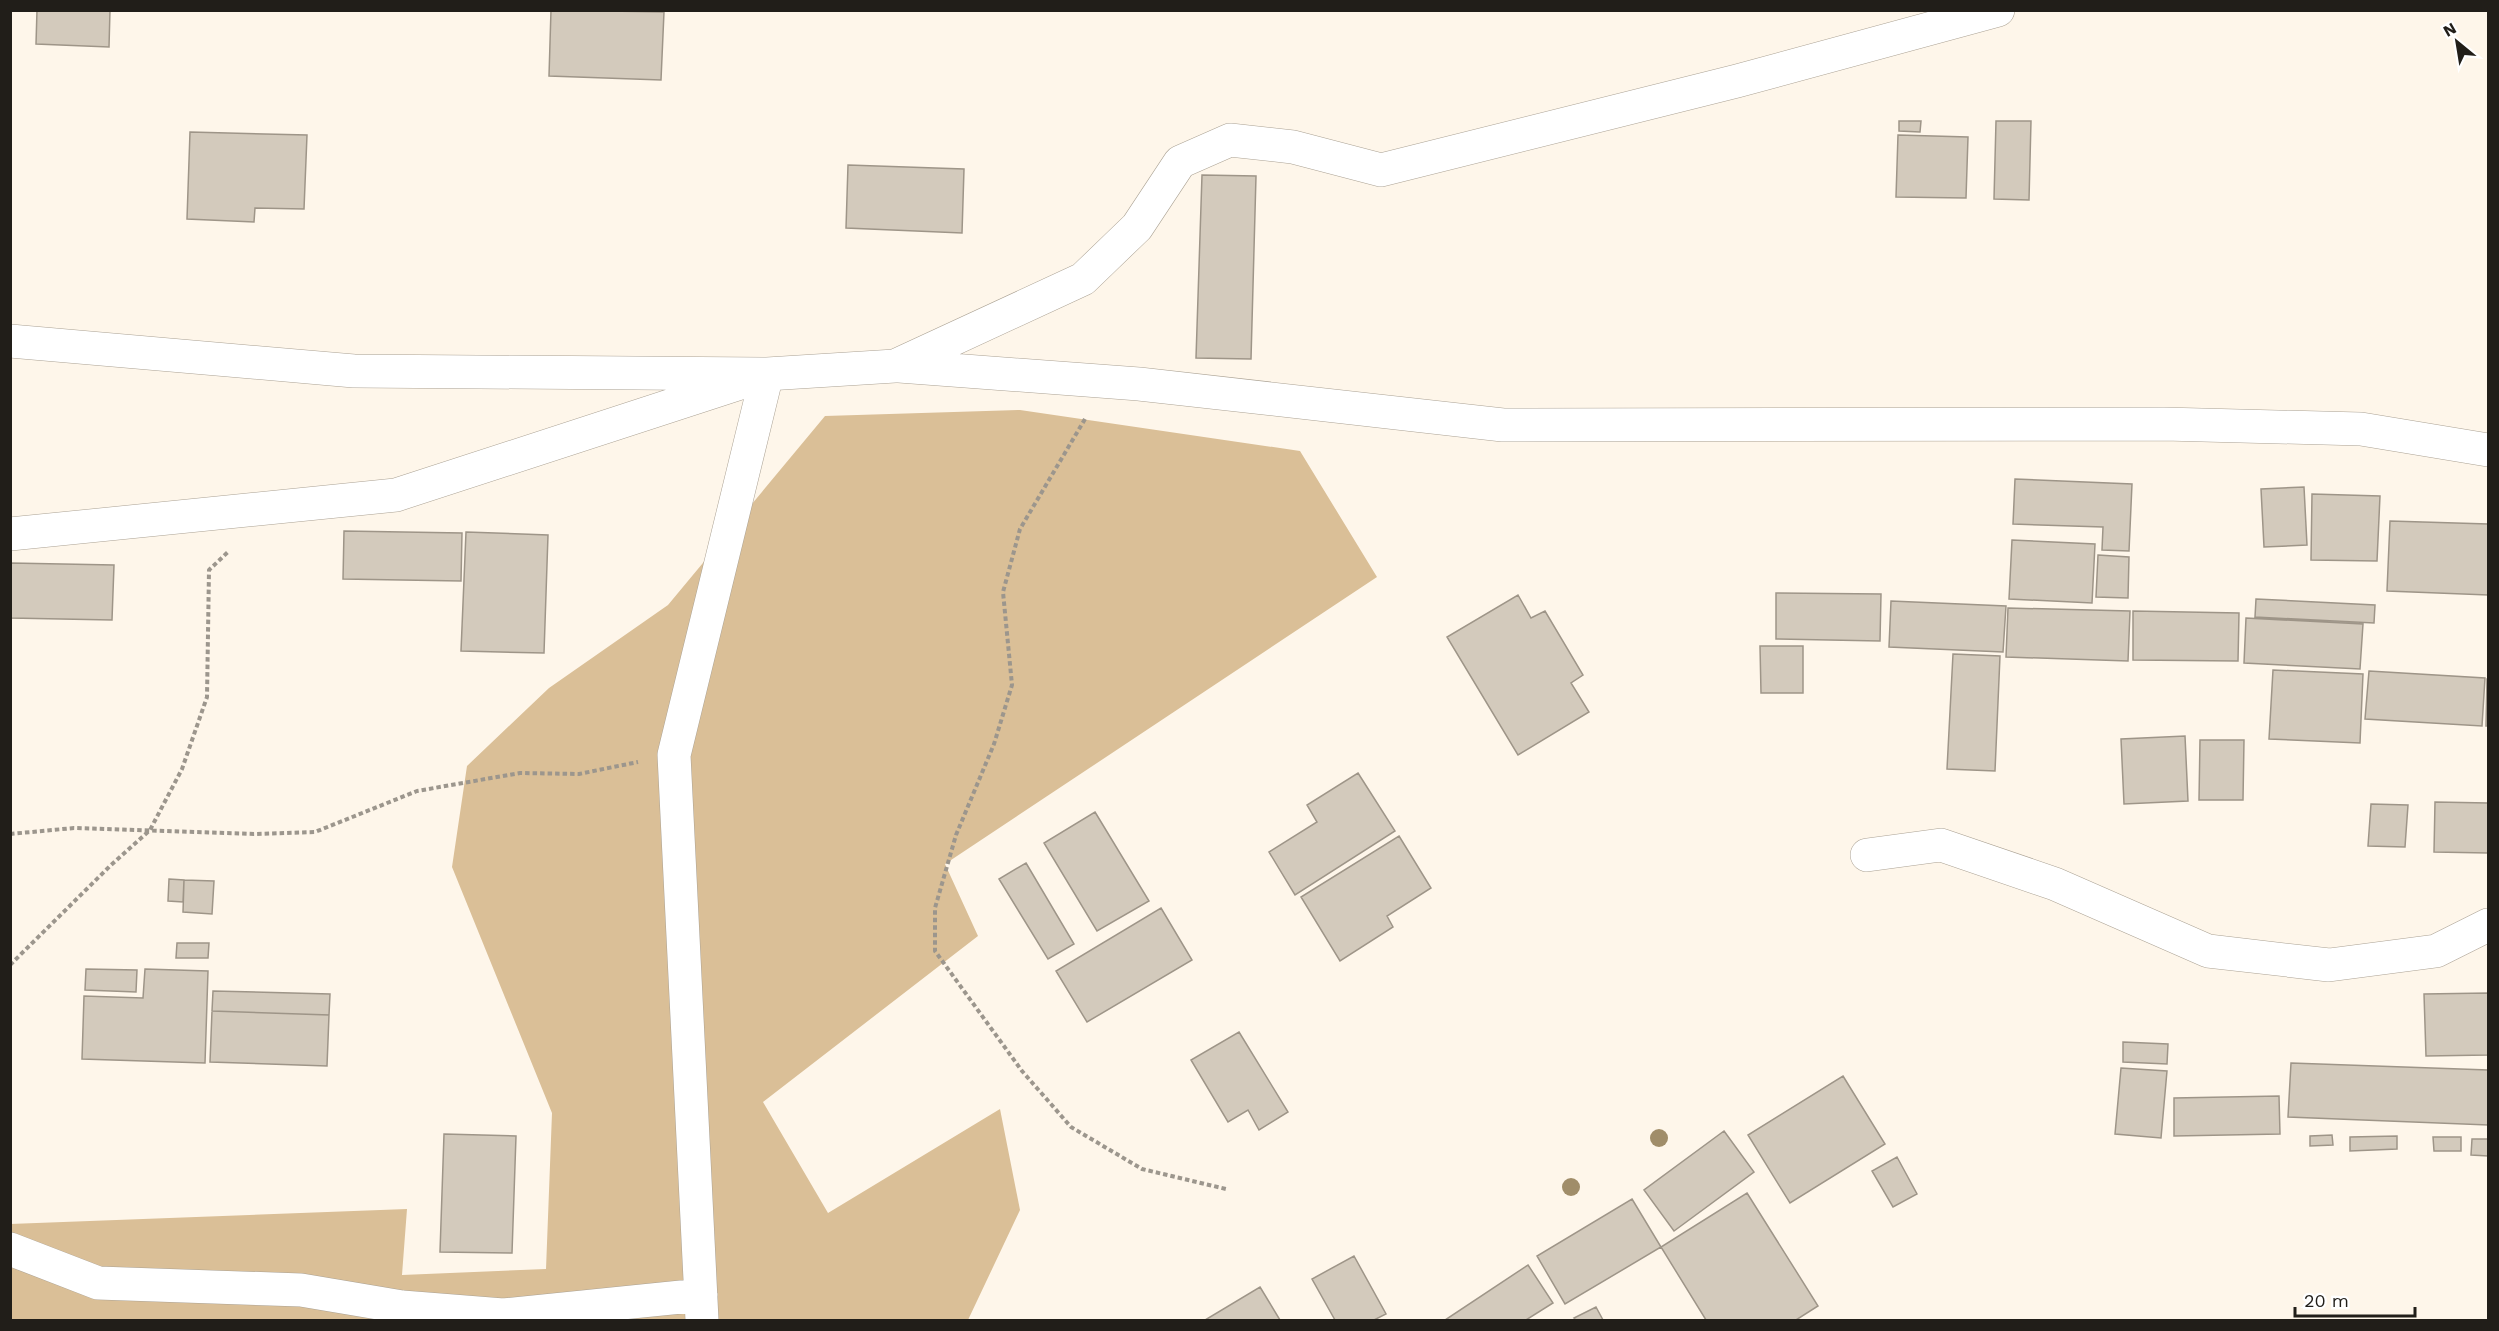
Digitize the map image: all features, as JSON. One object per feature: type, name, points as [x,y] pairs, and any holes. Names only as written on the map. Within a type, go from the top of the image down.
[{"type":"street","points":[[894,366],[1083,279],[1137,227],[1180,162],[1230,140],[1293,147],[1381,170],[1725,84],[1998,10]]},
{"type":"street","points":[[10,341],[354,371],[767,374],[894,366],[1108,382],[1503,425],[2164,424],[2361,429],[2488,450]]},
{"type":"street","points":[[10,534],[396,495],[767,374]]},
{"type":"street","points":[[10,1249],[98,1283],[301,1290],[402,1307],[503,1315],[702,1307],[674,754],[767,374]]},
{"type":"street","points":[[1868,855],[1941,845],[2055,884],[2208,951],[2230,954],[2329,965],[2436,951],[2488,925]]},
{"type":"path","points":[[1108,382],[1020,529],[1003,592],[1012,685],[994,744],[956,835],[935,908],[935,951],[1022,1071],[1071,1127],[1142,1169],[1226,1189]]},
{"type":"path","points":[[10,965],[110,866],[150,830],[182,769],[207,697],[209,570],[234,546]]},
{"type":"path","points":[[10,834],[74,828],[254,834],[315,832],[417,791],[520,773],[579,774],[674,754]]},
{"type":"shaded area","points":[[1020,410],[1300,451],[1377,577],[945,864],[978,936],[763,1102],[828,1213],[1000,1109],[1020,1210],[968,1320],[11,1320],[10,1224],[407,1209],[402,1275],[546,1269],[552,1113],[452,867],[467,766],[549,688],[668,605],[825,416]]},
{"type":"building","points":[[37,10],[110,10],[109,47],[36,44]]},
{"type":"building","points":[[551,10],[664,12],[661,80],[549,76]]},
{"type":"building","points":[[1899,121],[1921,121],[1920,132],[1899,131]]},
{"type":"building","points":[[1996,121],[2031,121],[2029,200],[1994,199]]},
{"type":"building","points":[[190,132],[307,135],[304,209],[255,208],[254,222],[187,219]]},
{"type":"building","points":[[1898,135],[1968,137],[1966,198],[1896,197]]},
{"type":"building","points":[[848,165],[964,169],[962,233],[846,228]]},
{"type":"building","points":[[1202,175],[1256,176],[1251,359],[1196,358]]},
{"type":"building","points":[[2015,479],[2132,484],[2129,551],[2102,550],[2103,527],[2013,524]]},
{"type":"building","points":[[2304,487],[2307,545],[2264,547],[2261,489]]},
{"type":"building","points":[[2312,494],[2380,496],[2377,561],[2311,560]]},
{"type":"building","points":[[2390,521],[2488,524],[2488,595],[2387,591]]},
{"type":"building","points":[[344,531],[462,533],[461,581],[343,579]]},
{"type":"building","points":[[466,532],[548,535],[544,653],[461,651]]},
{"type":"building","points":[[2012,540],[2095,544],[2092,603],[2009,599]]},
{"type":"building","points":[[2098,555],[2129,557],[2128,598],[2096,597]]},
{"type":"building","points":[[10,563],[114,565],[112,620],[10,618]]},
{"type":"building","points":[[1776,593],[1881,594],[1880,641],[1776,639]]},
{"type":"building","points":[[1518,595],[1531,618],[1545,611],[1583,675],[1571,683],[1589,712],[1518,755],[1447,637]]},
{"type":"building","points":[[2256,599],[2375,605],[2374,623],[2255,617]]},
{"type":"building","points":[[1891,601],[2006,606],[2003,652],[1889,647]]},
{"type":"building","points":[[2008,608],[2130,611],[2128,661],[2006,657]]},
{"type":"building","points":[[2133,611],[2239,613],[2238,661],[2133,660]]},
{"type":"building","points":[[2246,618],[2363,624],[2360,669],[2244,663]]},
{"type":"building","points":[[1760,646],[1803,646],[1803,693],[1761,693]]},
{"type":"building","points":[[1953,654],[2000,656],[1995,771],[1947,769]]},
{"type":"building","points":[[2273,670],[2363,674],[2360,743],[2269,739]]},
{"type":"building","points":[[2369,671],[2485,678],[2482,726],[2365,719]]},
{"type":"building","points":[[2487,679],[2488,726],[2486,726]]},
{"type":"building","points":[[2185,736],[2188,801],[2124,804],[2121,739]]},
{"type":"building","points":[[2200,740],[2244,740],[2243,800],[2199,800]]},
{"type":"building","points":[[1358,773],[1395,831],[1295,895],[1269,852],[1317,822],[1307,805]]},
{"type":"building","points":[[2435,802],[2488,803],[2488,853],[2434,852]]},
{"type":"building","points":[[2371,804],[2408,805],[2405,847],[2368,846]]},
{"type":"building","points":[[1095,812],[1149,901],[1097,931],[1044,843]]},
{"type":"building","points":[[1399,836],[1431,888],[1387,916],[1393,927],[1340,961],[1301,897]]},
{"type":"building","points":[[1026,863],[1074,944],[1048,959],[999,879]]},
{"type":"building","points":[[169,879],[184,880],[183,902],[168,901]]},
{"type":"building","points":[[184,880],[214,881],[212,914],[183,912]]},
{"type":"building","points":[[1161,908],[1192,960],[1087,1022],[1056,971]]},
{"type":"building","points":[[177,943],[209,943],[208,958],[176,958]]},
{"type":"building","points":[[86,969],[137,970],[136,992],[85,990]]},
{"type":"building","points":[[145,969],[208,971],[205,1063],[82,1059],[84,996],[143,998]]},
{"type":"building","points":[[213,991],[330,994],[329,1015],[212,1011]]},
{"type":"building","points":[[2488,993],[2488,1055],[2426,1056],[2424,994]]},
{"type":"building","points":[[212,1011],[329,1015],[327,1066],[210,1062]]},
{"type":"building","points":[[1239,1032],[1288,1112],[1259,1130],[1248,1110],[1228,1122],[1191,1060]]},
{"type":"building","points":[[2123,1042],[2168,1044],[2167,1064],[2123,1062]]},
{"type":"building","points":[[2291,1063],[2488,1070],[2488,1125],[2288,1117]]},
{"type":"building","points":[[2121,1068],[2167,1071],[2161,1138],[2115,1134]]},
{"type":"building","points":[[1843,1076],[1885,1144],[1790,1203],[1748,1135]]},
{"type":"building","points":[[2279,1096],[2280,1134],[2174,1136],[2174,1098]]},
{"type":"building","points":[[1724,1131],[1754,1172],[1674,1231],[1644,1190]]},
{"type":"building","points":[[444,1134],[516,1136],[512,1253],[440,1252]]},
{"type":"building","points":[[2332,1135],[2333,1145],[2310,1146],[2310,1136]]},
{"type":"building","points":[[2397,1136],[2397,1149],[2350,1151],[2350,1137]]},
{"type":"building","points":[[2433,1137],[2461,1137],[2461,1151],[2434,1151]]},
{"type":"building","points":[[2472,1139],[2488,1139],[2488,1156],[2471,1155]]},
{"type":"building","points":[[1897,1157],[1917,1194],[1893,1207],[1872,1171]]},
{"type":"building","points":[[1747,1193],[1818,1306],[1796,1320],[1706,1320],[1661,1247]]},
{"type":"building","points":[[1632,1199],[1661,1247],[1565,1304],[1537,1256]]},
{"type":"building","points":[[1354,1256],[1386,1314],[1374,1320],[1335,1320],[1312,1279]]},
{"type":"building","points":[[1528,1265],[1553,1303],[1526,1320],[1445,1320]]},
{"type":"building","points":[[1260,1287],[1280,1320],[1205,1320]]},
{"type":"building","points":[[1596,1307],[1603,1320],[1576,1320],[1574,1318]]}]
